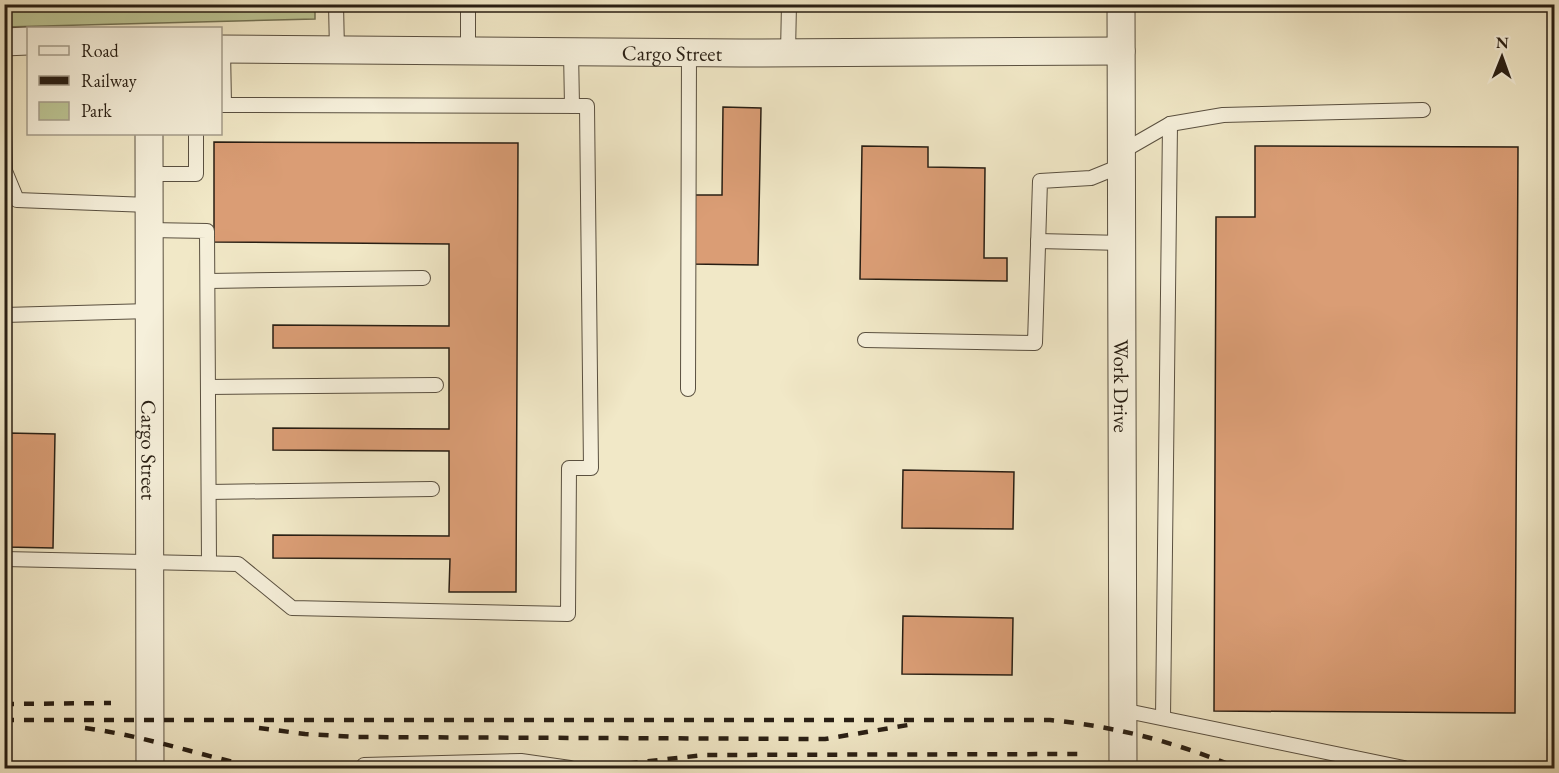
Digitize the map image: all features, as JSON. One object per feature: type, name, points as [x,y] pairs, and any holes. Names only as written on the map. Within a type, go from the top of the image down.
[{"type":"street","name":"Work Drive","points":[[1121,4],[1123,768]]},
{"type":"street","points":[[4,42],[27,41]]},
{"type":"street","name":"Cargo Street","points":[[222,49],[689,52],[1121,51]]},
{"type":"street","name":"Cargo Street","points":[[149,135],[150,768]]},
{"type":"lane","points":[[336,4],[337,51]]},
{"type":"lane","points":[[468,4],[468,51]]},
{"type":"lane","points":[[788,52],[789,4]]},
{"type":"lane","points":[[4,559],[238,564],[292,608],[568,614],[569,468],[591,468],[587,106],[222,105],[222,49]]},
{"type":"lane","points":[[571,51],[572,106]]},
{"type":"lane","points":[[688,389],[689,52]]},
{"type":"lane","points":[[865,340],[1035,342],[1040,181],[1091,178],[1170,124],[1223,115],[1423,110]]},
{"type":"lane","points":[[4,123],[5,171],[17,200],[149,218],[207,231],[209,563]]},
{"type":"lane","points":[[1163,718],[1170,124]]},
{"type":"lane","points":[[149,174],[196,174],[196,135]]},
{"type":"lane","points":[[1038,242],[1123,243]]},
{"type":"lane","points":[[208,281],[423,278]]},
{"type":"lane","points":[[4,315],[150,311]]},
{"type":"lane","points":[[208,387],[436,385]]},
{"type":"lane","points":[[209,492],[432,489]]},
{"type":"lane","points":[[1122,710],[1404,768]]},
{"type":"lane","points":[[364,768],[364,765],[468,766],[521,761],[570,768]]},
{"type":"green space","points":[[315,4],[315,19],[5,27],[5,5]]},
{"type":"building","points":[[723,107],[761,108],[758,265],[691,264],[692,195],[722,195]]},
{"type":"building","points":[[214,142],[518,143],[516,592],[449,592],[450,559],[273,558],[273,535],[449,536],[449,451],[273,450],[273,428],[449,429],[449,348],[273,348],[273,325],[449,326],[449,244],[214,242]]},
{"type":"building","points":[[862,146],[928,147],[928,167],[985,168],[984,258],[1007,258],[1007,281],[860,279]]},
{"type":"building","points":[[1255,146],[1518,147],[1515,713],[1214,711],[1216,217],[1255,217]]},
{"type":"building","points":[[8,433],[55,434],[53,548],[6,547]]},
{"type":"building","points":[[903,470],[1014,472],[1013,529],[902,528]]},
{"type":"building","points":[[903,616],[1013,618],[1012,675],[902,674]]},
{"type":"railway","points":[[4,704],[111,703]]},
{"type":"railway","points":[[4,720],[1050,720],[1123,731],[1192,751],[1238,768]]},
{"type":"railway","points":[[259,728],[305,734],[358,737],[825,739],[914,724]]},
{"type":"railway","points":[[85,728],[151,741],[259,768]]},
{"type":"railway","points":[[588,768],[704,755],[1078,754]]}]
